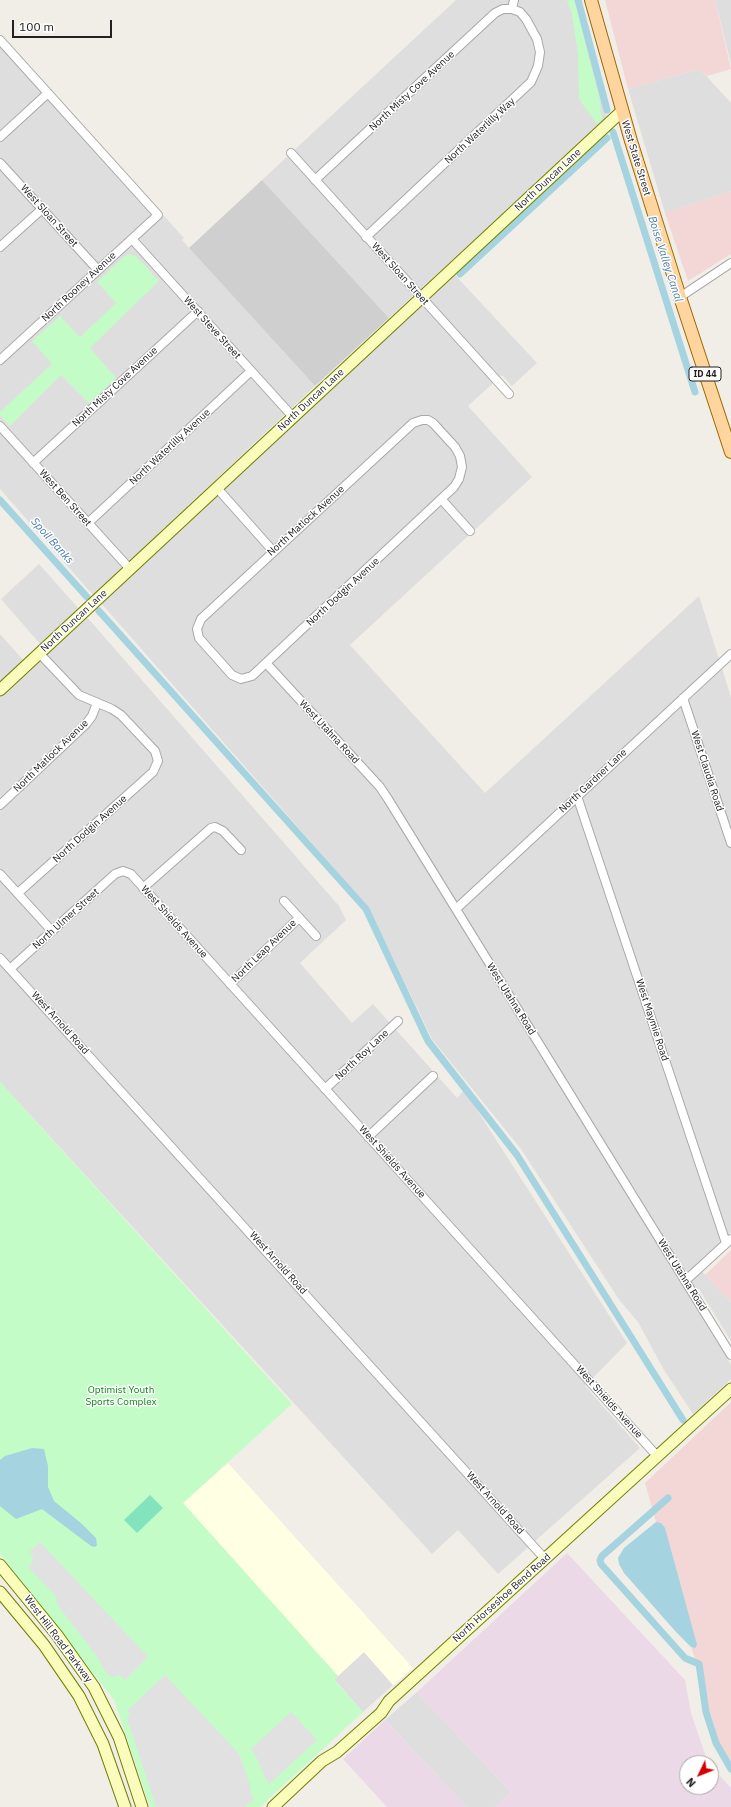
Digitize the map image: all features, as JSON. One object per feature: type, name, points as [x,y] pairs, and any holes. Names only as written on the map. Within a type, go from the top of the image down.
[{"type":"main road","name":"West State Street","points":[[590,0],[622,111],[680,297],[731,452]]},
{"type":"street","points":[[512,9],[514,0]]},
{"type":"street","name":"North Misty Cove Avenue","points":[[315,180],[495,14],[503,9],[512,9]]},
{"type":"street","name":"North Waterlilly Way","points":[[366,237],[531,82],[538,66],[540,52],[537,39],[526,19],[520,12],[512,9]]},
{"type":"street","points":[[0,40],[48,93],[0,137]]},
{"type":"street","name":"North Rooney Avenue","points":[[0,360],[158,215],[48,93]]},
{"type":"street","name":"North Duncan Lane","points":[[0,690],[622,111]]},
{"type":"street","name":"West Sloan Street","points":[[291,153],[509,394]]},
{"type":"street","name":"West Sloan Street","points":[[0,163],[98,270]]},
{"type":"street","points":[[0,247],[42,209]]},
{"type":"street","name":"West Steve Street","points":[[132,239],[293,417]]},
{"type":"street","points":[[680,297],[731,263]]},
{"type":"street","name":"North Misty Cove Avenue","points":[[33,463],[198,311]]},
{"type":"street","name":"North Waterlilly Avenue","points":[[88,523],[251,371]]},
{"type":"street","name":"North Dodgin Avenue","points":[[241,679],[252,676],[266,664],[442,500],[459,479],[462,467],[460,456],[433,423],[428,420],[422,420]]},
{"type":"street","name":"North Matlock Avenue","points":[[241,679],[232,675],[198,638],[197,629],[201,619],[413,423],[422,420]]},
{"type":"street","name":"West Ben Street","points":[[0,426],[130,569]]},
{"type":"street","points":[[216,488],[273,551]]},
{"type":"street","points":[[442,500],[470,531]]},
{"type":"street","points":[[39,653],[79,695],[97,703]]},
{"type":"street","name":"North Gardner Lane","points":[[456,909],[731,654]]},
{"type":"street","name":"West Utahna Road","points":[[266,664],[380,787],[731,1354]]},
{"type":"street","name":"West Claudia Road","points":[[683,698],[731,843]]},
{"type":"street","name":"North Dodgin Avenue","points":[[18,893],[153,772],[158,761],[155,751],[128,721],[112,709],[97,703]]},
{"type":"street","name":"North Matlock Avenue","points":[[0,805],[86,724],[92,716],[97,703]]},
{"type":"street","name":"West Maymie Road","points":[[577,796],[728,1241]]},
{"type":"street","points":[[143,888],[207,830],[215,827],[223,831],[241,850]]},
{"type":"street","name":"West Shields Avenue","points":[[123,871],[131,874],[658,1457]]},
{"type":"street","name":"North Ulmer Street","points":[[10,969],[115,874],[123,871]]},
{"type":"street","points":[[0,874],[52,931]]},
{"type":"street","points":[[284,901],[316,936]]},
{"type":"street","name":"North Leap Avenue","points":[[230,984],[299,918]]},
{"type":"street","name":"West Arnold Road","points":[[0,958],[545,1559]]},
{"type":"street","name":"North Roy Lane","points":[[325,1089],[398,1021]]},
{"type":"street","points":[[368,1137],[433,1076]]},
{"type":"street","points":[[685,1281],[728,1241]]},
{"type":"street","name":"North Horseshoe Bend Road","points":[[273,1807],[322,1761],[337,1752],[380,1713],[389,1701],[731,1389]]},
{"type":"street","name":"West Hill Road Parkway","points":[[0,1565],[57,1635],[94,1687],[119,1737],[142,1807]]},
{"type":"street","name":"West Hill Road Parkway","points":[[0,1592],[44,1645],[79,1696],[103,1744],[125,1807]]},
{"type":"shaded area","points":[[456,0],[574,0],[607,117],[389,318],[262,180]]},
{"type":"shaded area","points":[[605,0],[715,0],[731,69],[707,76],[700,69],[628,89]]},
{"type":"shaded area","points":[[715,0],[731,0],[731,64]]},
{"type":"shaded area","points":[[0,36],[184,238],[182,240],[189,248],[315,386],[93,595],[0,489]]},
{"type":"shaded area","points":[[700,69],[731,103],[731,191],[665,213],[628,89]]},
{"type":"shaded area","points":[[262,180],[389,318],[315,386],[189,248]]},
{"type":"shaded area","points":[[731,191],[731,254],[688,281],[665,213]]},
{"type":"shaded area","points":[[455,275],[537,363],[512,386],[502,375],[468,406],[532,477],[350,645],[485,793],[699,596],[731,697],[731,1232],[696,1265],[731,1302],[731,1341],[699,1289],[684,1288],[731,1365],[731,1379],[693,1414],[664,1370],[638,1322],[620,1301],[521,1149],[432,1039],[369,908],[101,603]]},
{"type":"shaded area","points":[[39,564],[79,609],[41,645],[1,599]]},
{"type":"shaded area","points":[[86,616],[339,906],[346,920],[300,963],[352,1023],[373,1004],[457,1098],[464,1090],[627,1343],[585,1386],[640,1448],[498,1574],[458,1530],[432,1554],[0,1082],[0,697]]},
{"type":"shaded area","points":[[0,634],[24,661],[0,684]]},
{"type":"shaded area","points":[[731,1250],[731,1302],[705,1275]]},
{"type":"shaded area","points":[[731,1402],[731,1772],[725,1766],[645,1483]]},
{"type":"shaded area","points":[[228,1463],[413,1668],[393,1685],[364,1652],[338,1676],[183,1503]]},
{"type":"shaded area","points":[[40,1542],[148,1657],[125,1680],[120,1675],[112,1677],[107,1674],[95,1654],[57,1604],[56,1596],[28,1567],[32,1563],[33,1556],[29,1552]]},
{"type":"shaded area","points":[[567,1553],[685,1680],[691,1713],[705,1755],[679,1755],[679,1795],[719,1795],[719,1775],[731,1788],[731,1807],[495,1807],[511,1792],[417,1692]]},
{"type":"shaded area","points":[[364,1652],[393,1685],[363,1712],[334,1679]]},
{"type":"shaded area","points":[[165,1675],[239,1754],[250,1785],[251,1795],[255,1798],[245,1807],[156,1807],[127,1718],[130,1714],[127,1711]]},
{"type":"shaded area","points":[[417,1692],[511,1792],[495,1807],[467,1807],[385,1720]]},
{"type":"shaded area","points":[[291,1712],[317,1740],[269,1784],[255,1754],[251,1749]]},
{"type":"shaded area","points":[[385,1720],[467,1807],[387,1807],[343,1759]]},
{"type":"green space","points":[[567,0],[574,0],[599,96],[602,119],[597,124],[579,99],[578,54],[572,14]]},
{"type":"green space","points":[[131,254],[133,256],[135,255],[159,281],[90,348],[116,378],[89,403],[61,375],[10,426],[0,415],[0,412],[52,364],[32,341],[60,316],[80,337],[116,303],[97,282],[126,255]]},
{"type":"green space","name":"Optimist Youth Sports Complex","points":[[0,1082],[292,1404],[183,1503],[338,1676],[334,1680],[363,1712],[260,1807],[150,1807],[114,1700],[0,1554]]},
{"type":"green space","points":[[150,1495],[163,1508],[137,1533],[124,1520]]},
{"type":"water","points":[[32,1448],[44,1449],[48,1466],[48,1487],[54,1501],[82,1524],[96,1538],[97,1545],[95,1547],[91,1546],[42,1509],[16,1519],[0,1506],[0,1460],[5,1456]]},
{"type":"water","points":[[656,1522],[661,1523],[665,1528],[697,1645],[695,1648],[691,1647],[676,1632],[624,1573],[619,1564],[618,1558],[624,1548]]},
{"type":"waterway","name":"Boise Valley Canal","points":[[578,0],[607,110]]},
{"type":"waterway","name":"Boise Valley Canal","points":[[613,132],[695,392]]},
{"type":"waterway","points":[[460,274],[607,138]]},
{"type":"waterway","name":"Spoil Banks","points":[[0,500],[87,597]]},
{"type":"waterway","points":[[99,611],[366,909],[428,1041],[517,1155],[683,1420]]},
{"type":"waterway","points":[[668,1498],[602,1556],[600,1560],[601,1564],[685,1658],[699,1664],[706,1712],[716,1743],[731,1769]]}]
